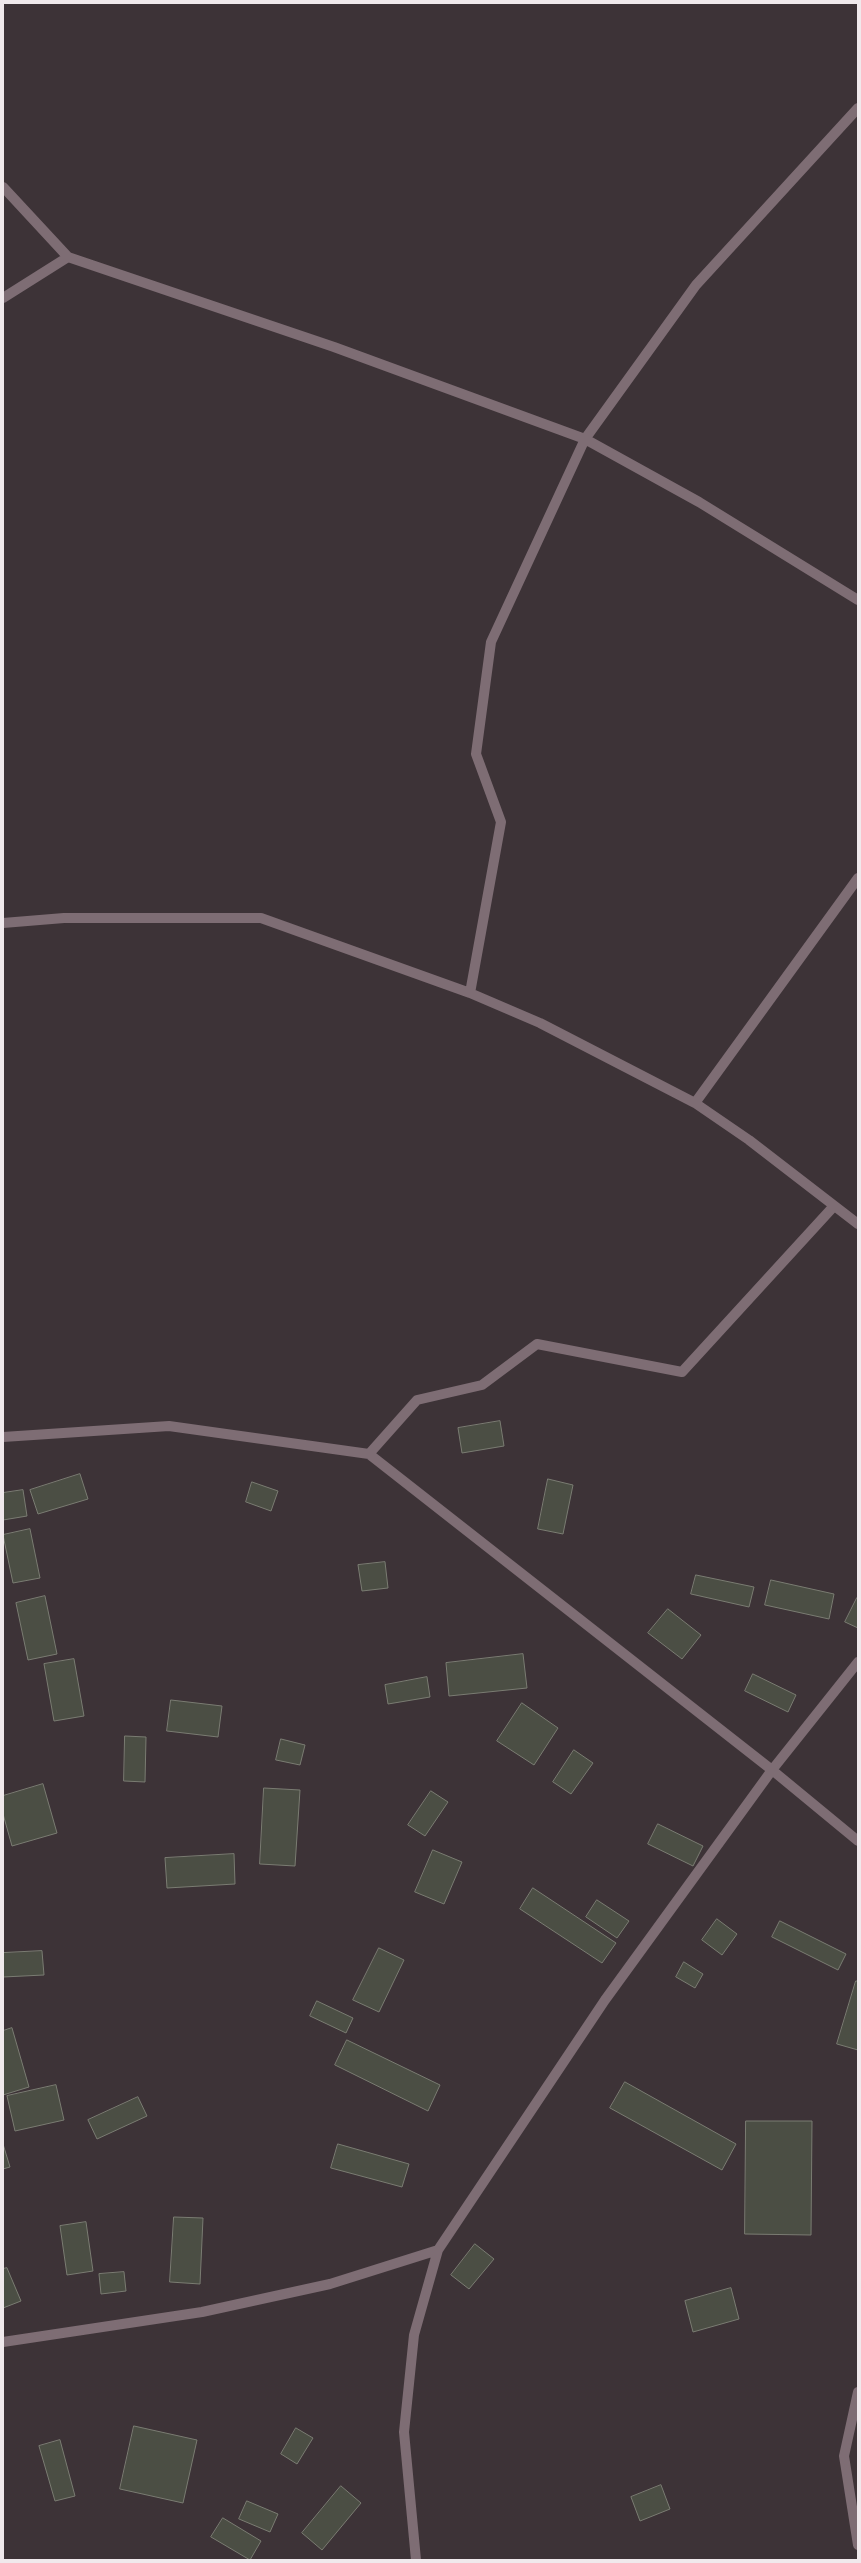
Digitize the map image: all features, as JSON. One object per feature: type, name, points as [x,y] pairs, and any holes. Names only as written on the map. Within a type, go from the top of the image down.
[{"type":"street","points":[[470,993],[501,822],[476,754],[491,642],[585,439],[696,285],[858,108]]},
{"type":"street","points":[[3,187],[68,257],[334,347],[585,439],[699,502],[858,600]]},
{"type":"street","points":[[3,298],[68,257]]},
{"type":"street","points":[[694,1102],[858,878]]},
{"type":"street","points":[[3,923],[64,918],[261,918],[470,993],[540,1023],[694,1102],[748,1140],[858,1224]]},
{"type":"street","points":[[369,1454],[417,1400],[482,1385],[537,1344],[682,1372],[834,1206]]},
{"type":"street","points":[[3,1437],[169,1426],[369,1454],[772,1770],[858,1841]]},
{"type":"street","points":[[416,2560],[404,2432],[414,2335],[438,2250],[605,2000],[772,1770],[858,1662]]},
{"type":"street","points":[[3,2342],[202,2312],[330,2284],[438,2250]]},
{"type":"street","points":[[858,2392],[844,2456],[858,2544]]},
{"type":"building","points":[[500,1421],[504,1446],[462,1453],[458,1428]]},
{"type":"building","points":[[80,1474],[88,1499],[38,1514],[30,1490]]},
{"type":"building","points":[[548,1479],[573,1485],[563,1534],[538,1529]]},
{"type":"building","points":[[252,1482],[278,1491],[271,1511],[246,1502]]},
{"type":"building","points":[[23,1490],[27,1516],[3,1520],[3,1493]]},
{"type":"building","points":[[30,1529],[40,1578],[13,1583],[3,1535]]},
{"type":"building","points":[[385,1562],[388,1588],[362,1591],[358,1565]]},
{"type":"building","points":[[696,1575],[754,1587],[749,1607],[691,1594]]},
{"type":"building","points":[[771,1580],[834,1594],[829,1619],[765,1605]]},
{"type":"building","points":[[45,1596],[57,1654],[28,1660],[16,1603]]},
{"type":"building","points":[[857,1598],[858,1599],[858,1628],[845,1622]]},
{"type":"building","points":[[668,1609],[701,1635],[682,1659],[648,1633]]},
{"type":"building","points":[[523,1654],[527,1688],[449,1696],[446,1663]]},
{"type":"building","points":[[74,1659],[84,1716],[54,1721],[44,1664]]},
{"type":"building","points":[[753,1674],[796,1695],[788,1712],[745,1691]]},
{"type":"building","points":[[427,1677],[430,1697],[388,1704],[385,1685]]},
{"type":"building","points":[[171,1700],[222,1706],[218,1737],[167,1731]]},
{"type":"building","points":[[522,1703],[558,1728],[534,1765],[497,1741]]},
{"type":"building","points":[[125,1736],[146,1737],[145,1782],[124,1781]]},
{"type":"building","points":[[281,1739],[305,1745],[300,1765],[276,1760]]},
{"type":"building","points":[[574,1750],[593,1763],[571,1794],[553,1782]]},
{"type":"building","points":[[43,1784],[57,1833],[12,1846],[3,1814],[3,1796]]},
{"type":"building","points":[[264,1788],[300,1790],[295,1866],[260,1864]]},
{"type":"building","points":[[431,1791],[448,1802],[425,1836],[408,1825]]},
{"type":"building","points":[[658,1824],[703,1846],[693,1866],[648,1844]]},
{"type":"building","points":[[433,1850],[462,1862],[444,1904],[415,1892]]},
{"type":"building","points":[[234,1854],[235,1884],[167,1888],[165,1858]]},
{"type":"building","points":[[533,1888],[616,1943],[602,1963],[520,1909]]},
{"type":"building","points":[[597,1900],[629,1921],[617,1938],[586,1917]]},
{"type":"building","points":[[717,1919],[737,1934],[722,1955],[702,1940]]},
{"type":"building","points":[[780,1921],[846,1954],[838,1970],[772,1937]]},
{"type":"building","points":[[379,1948],[404,1960],[379,2012],[353,2000]]},
{"type":"building","points":[[42,1951],[44,1975],[3,1977],[3,1953]]},
{"type":"building","points":[[684,1962],[703,1974],[695,1988],[676,1977]]},
{"type":"building","points":[[856,1981],[858,1981],[858,2050],[837,2044]]},
{"type":"building","points":[[317,2001],[353,2018],[346,2033],[310,2016]]},
{"type":"building","points":[[12,2028],[29,2087],[3,2095],[3,2031]]},
{"type":"building","points":[[347,2040],[440,2085],[428,2111],[335,2065]]},
{"type":"building","points":[[625,2082],[736,2144],[722,2170],[610,2108]]},
{"type":"building","points":[[56,2085],[64,2120],[15,2131],[7,2096]]},
{"type":"building","points":[[138,2097],[147,2116],[97,2139],[88,2120]]},
{"type":"building","points":[[746,2121],[812,2121],[811,2235],[745,2234]]},
{"type":"building","points":[[3,2144],[10,2167],[3,2169]]},
{"type":"building","points":[[338,2144],[409,2164],[402,2187],[331,2168]]},
{"type":"building","points":[[174,2217],[203,2218],[200,2284],[170,2282]]},
{"type":"building","points":[[86,2222],[93,2271],[67,2275],[60,2226]]},
{"type":"building","points":[[475,2244],[494,2259],[469,2289],[451,2275]]},
{"type":"building","points":[[7,2268],[21,2301],[3,2308],[3,2269]]},
{"type":"building","points":[[124,2272],[126,2291],[101,2294],[99,2274]]},
{"type":"building","points":[[731,2288],[739,2319],[693,2332],[685,2301]]},
{"type":"building","points":[[134,2426],[197,2440],[183,2503],[120,2489]]},
{"type":"building","points":[[296,2428],[313,2438],[297,2464],[281,2454]]},
{"type":"building","points":[[60,2440],[75,2496],[55,2501],[39,2446]]},
{"type":"building","points":[[661,2485],[670,2509],[640,2521],[631,2497]]},
{"type":"building","points":[[341,2486],[361,2503],[322,2550],[302,2533]]},
{"type":"building","points":[[247,2501],[278,2514],[270,2532],[239,2519]]},
{"type":"building","points":[[223,2518],[261,2541],[250,2560],[211,2537]]}]
